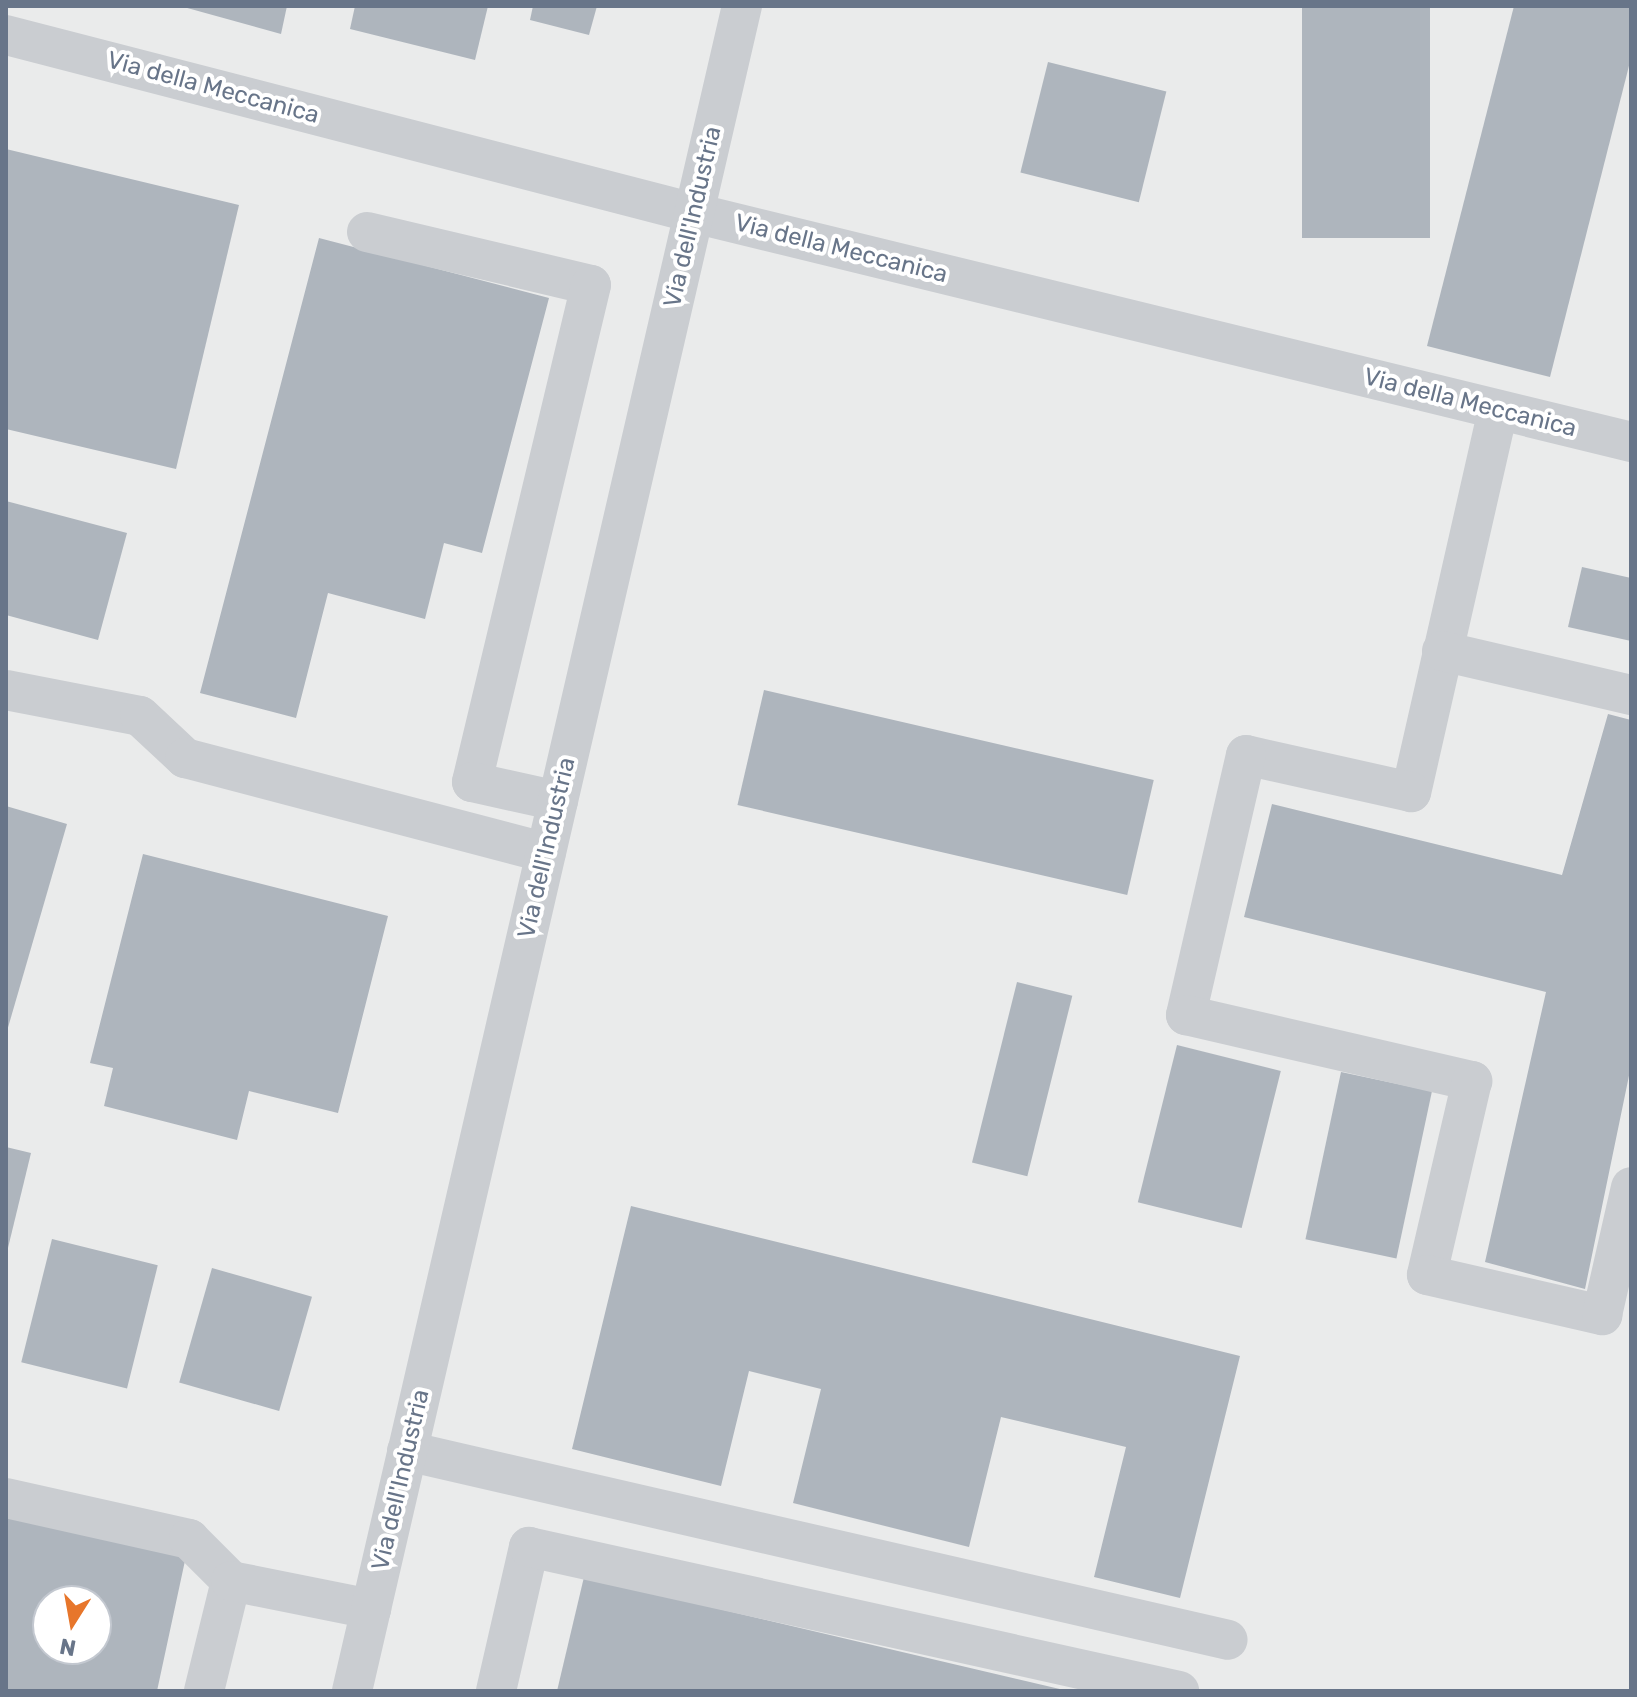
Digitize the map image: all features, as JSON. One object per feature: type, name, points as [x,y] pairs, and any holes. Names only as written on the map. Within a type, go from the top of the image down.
[{"type":"street","name":"Via dell'Industria","points":[[352,1691],[742,6]]},
{"type":"street","name":"Via della Meccanica","points":[[6,35],[694,213],[1631,442]]},
{"type":"street","points":[[367,232],[591,285],[472,782],[558,801]]},
{"type":"street","points":[[1498,410],[1411,792],[1246,755],[1186,1015],[1472,1081],[1427,1275],[1602,1315],[1631,1187]]},
{"type":"street","points":[[1442,651],[1631,695]]},
{"type":"street","points":[[6,690],[140,716],[185,758],[546,853]]},
{"type":"street","points":[[407,1451],[1228,1640]]},
{"type":"street","points":[[6,1498],[189,1539],[231,1581],[371,1609]]},
{"type":"street","points":[[496,1691],[529,1547],[1179,1691]]},
{"type":"street","points":[[204,1691],[231,1581]]},
{"type":"shaded area","points":[[6,6],[1631,6],[1631,1691],[6,1691]]},
{"type":"building","points":[[180,6],[287,6],[281,34]]},
{"type":"building","points":[[355,6],[488,6],[475,60],[350,29]]},
{"type":"building","points":[[533,6],[597,6],[589,35],[530,20]]},
{"type":"building","points":[[1302,6],[1430,6],[1430,238],[1302,238]]},
{"type":"building","points":[[1514,6],[1631,6],[1631,58],[1550,377],[1427,346]]},
{"type":"building","points":[[1048,62],[1166,92],[1139,202],[1020,173]]},
{"type":"building","points":[[6,149],[239,205],[176,469],[6,429]]},
{"type":"building","points":[[319,238],[549,298],[482,553],[444,543],[425,619],[328,593],[296,718],[200,693]]},
{"type":"building","points":[[6,501],[127,533],[98,640],[6,615]]},
{"type":"building","points":[[1582,567],[1631,578],[1631,641],[1568,627]]},
{"type":"building","points":[[764,690],[1154,780],[1127,895],[737,805]]},
{"type":"building","points":[[1608,714],[1631,720],[1631,1066],[1585,1289],[1485,1262],[1546,992],[1244,917],[1272,804],[1562,875]]},
{"type":"building","points":[[6,806],[67,824],[7,1031],[6,1031]]},
{"type":"building","points":[[143,854],[388,916],[338,1113],[249,1091],[237,1140],[104,1106],[113,1068],[90,1063]]},
{"type":"building","points":[[1017,982],[1072,996],[1027,1176],[972,1162]]},
{"type":"building","points":[[1177,1045],[1281,1071],[1242,1228],[1138,1202]]},
{"type":"building","points":[[1341,1072],[1432,1091],[1396,1259],[1305,1239]]},
{"type":"building","points":[[6,1147],[31,1153],[7,1252],[6,1252]]},
{"type":"building","points":[[631,1206],[1240,1356],[1180,1598],[1094,1577],[1126,1447],[1001,1417],[969,1547],[793,1503],[821,1389],[749,1371],[721,1486],[572,1449]]},
{"type":"building","points":[[52,1239],[158,1265],[127,1389],[21,1362]]},
{"type":"building","points":[[212,1268],[312,1297],[279,1411],[179,1382]]},
{"type":"building","points":[[6,1517],[186,1556],[157,1691],[6,1691]]},
{"type":"building","points":[[584,1577],[1064,1690],[1064,1691],[557,1691]]}]
